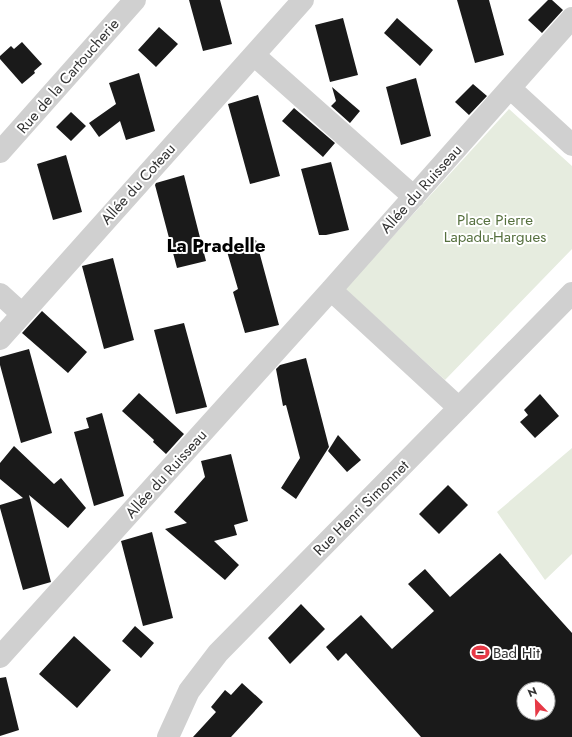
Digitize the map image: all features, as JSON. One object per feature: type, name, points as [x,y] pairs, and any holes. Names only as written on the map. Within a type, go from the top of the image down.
[{"type":"street","name":"Rue de la Cartoucherie","points":[[0,152],[135,0]]},
{"type":"street","name":"Allée du Coteau","points":[[0,339],[303,0]]},
{"type":"street","name":"Allée du Ruisseau","points":[[0,657],[332,290],[572,18]]},
{"type":"street","points":[[254,55],[414,197]]},
{"type":"street","points":[[510,88],[572,145]]},
{"type":"street","points":[[332,290],[459,408]]},
{"type":"street","points":[[0,294],[22,314]]},
{"type":"street","name":"Rue Henri Simonnet","points":[[168,737],[189,691],[218,653],[572,294]]},
{"type":"green space","name":"Place Pierre Lapadu-Hargues","points":[[509,109],[572,166],[572,249],[445,380],[345,289]]},
{"type":"green space","points":[[572,448],[572,554],[545,580],[497,512]]},
{"type":"building","points":[[189,0],[220,0],[232,44],[203,51]]},
{"type":"building","points":[[457,0],[489,0],[504,55],[475,63]]},
{"type":"building","points":[[548,0],[552,0],[563,10],[542,33],[528,20]]},
{"type":"building","points":[[343,18],[358,75],[330,82],[315,25]]},
{"type":"building","points":[[397,18],[433,50],[420,66],[384,33]]},
{"type":"building","points":[[159,27],[178,44],[156,67],[138,50]]},
{"type":"building","points":[[22,42],[42,64],[34,71],[35,73],[22,84],[0,59],[0,56],[11,46],[14,49]]},
{"type":"building","points":[[139,73],[155,131],[126,140],[120,121],[99,137],[89,123],[116,104],[109,83]]},
{"type":"building","points":[[416,78],[431,136],[401,145],[386,87]]},
{"type":"building","points":[[473,84],[487,96],[469,115],[455,102]]},
{"type":"building","points":[[332,87],[360,111],[350,123],[331,106],[336,101]]},
{"type":"building","points":[[258,95],[280,176],[250,184],[228,104]]},
{"type":"building","points":[[294,108],[335,143],[323,157],[282,121]]},
{"type":"building","points":[[71,112],[86,126],[71,141],[56,127]]},
{"type":"building","points":[[66,155],[82,212],[53,220],[37,164]]},
{"type":"building","points":[[331,162],[349,230],[319,235],[301,169]]},
{"type":"building","points":[[184,175],[206,261],[177,268],[155,185],[156,183]]},
{"type":"building","points":[[256,240],[279,325],[245,333],[233,292],[238,289],[226,248]]},
{"type":"building","points":[[113,258],[134,340],[104,349],[82,266]]},
{"type":"building","points":[[42,311],[87,352],[68,373],[22,333]]},
{"type":"building","points":[[184,323],[207,407],[176,414],[154,330]]},
{"type":"building","points":[[29,349],[52,433],[21,443],[0,365],[0,357]]},
{"type":"building","points":[[306,358],[329,447],[296,499],[281,488],[300,458],[286,405],[283,406],[276,369],[280,365]]},
{"type":"building","points":[[139,393],[184,434],[166,454],[153,442],[154,440],[122,411]]},
{"type":"building","points":[[540,394],[559,416],[535,438],[520,422],[528,415],[524,410]]},
{"type":"building","points":[[102,413],[124,496],[94,506],[74,432],[89,428],[86,418]]},
{"type":"building","points":[[338,435],[361,460],[347,472],[328,451]]},
{"type":"building","points":[[14,446],[54,484],[61,478],[86,508],[68,528],[29,495],[51,582],[23,590],[0,508],[0,505],[23,498],[0,479],[0,463]]},
{"type":"building","points":[[231,454],[248,521],[234,525],[237,535],[214,541],[239,565],[225,580],[165,529],[187,523],[174,512],[205,477],[201,461]]},
{"type":"building","points":[[448,485],[468,505],[439,534],[419,514]]},
{"type":"building","points":[[152,532],[173,618],[143,626],[121,541]]},
{"type":"building","name":"Bad Hit","points":[[500,553],[572,633],[572,737],[421,737],[346,653],[338,661],[326,647],[361,615],[392,649],[434,611],[408,584],[425,569],[450,597]]},
{"type":"building","points":[[301,604],[325,629],[290,664],[268,638]]},
{"type":"building","points":[[135,626],[154,643],[141,658],[122,641]]},
{"type":"building","points":[[74,636],[111,670],[77,708],[39,674]]},
{"type":"building","points":[[6,677],[19,730],[0,736],[0,678]]},
{"type":"building","points":[[242,683],[263,702],[231,737],[193,737],[216,712],[211,707],[225,690],[231,695]]},
{"type":"place","name":"Bad Hit","points":[[480,653]]},
{"type":"district","name":"La Pradelle","points":[[216,245]]}]
